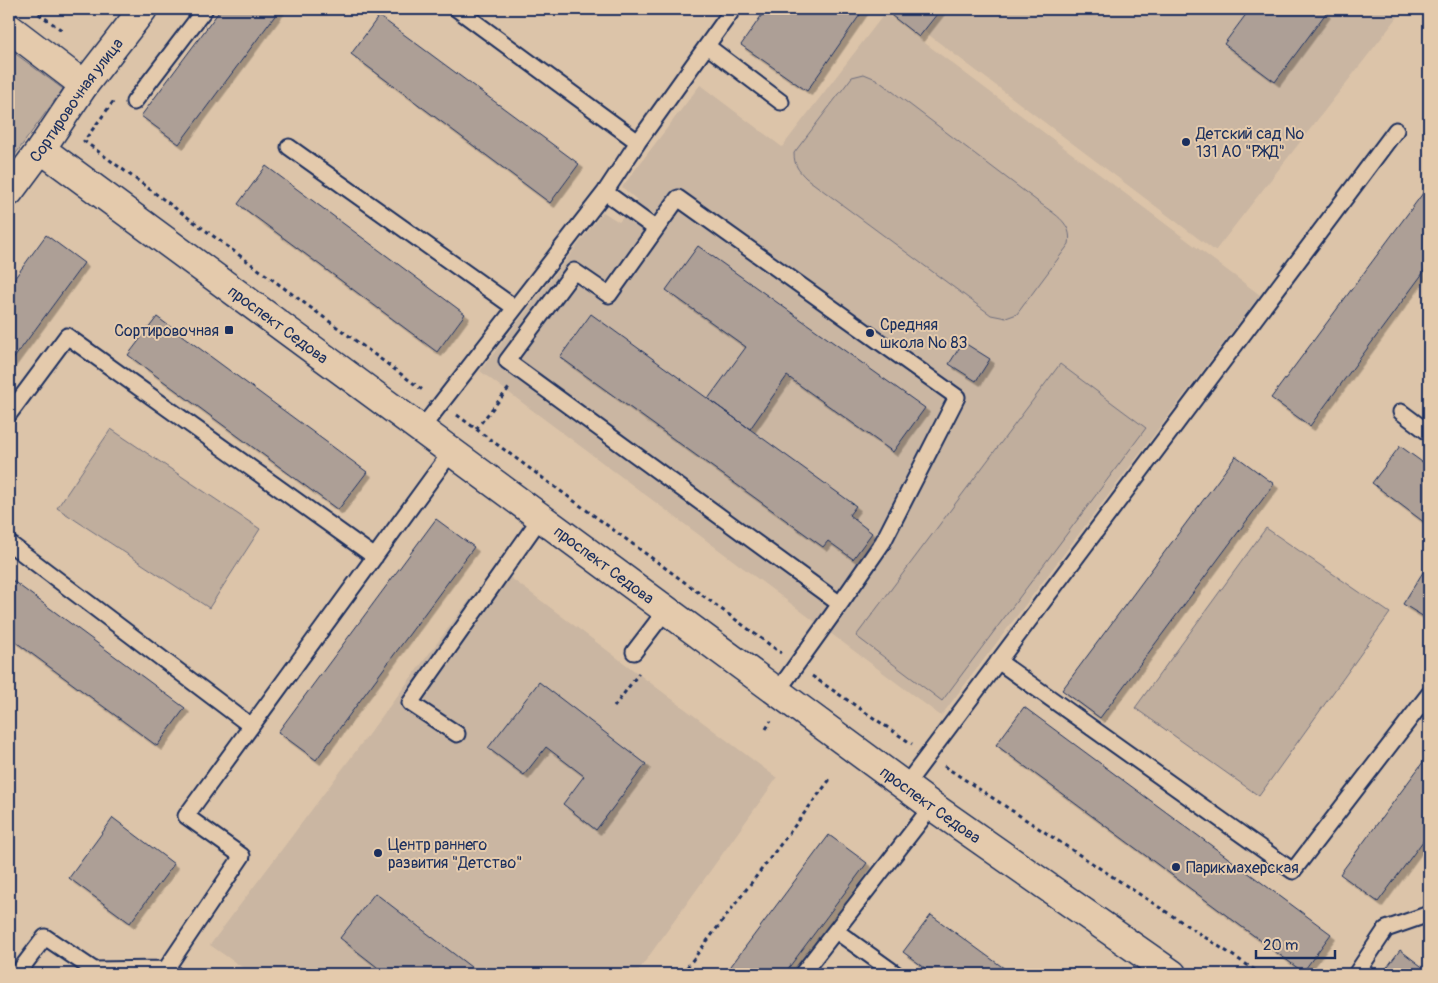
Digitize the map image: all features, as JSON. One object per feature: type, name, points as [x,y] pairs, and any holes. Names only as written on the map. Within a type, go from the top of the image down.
[{"type":"street","name":"Сортировочная улица","points":[[9,192],[41,149],[84,85],[143,9]]},
{"type":"street","points":[[9,28],[84,85]]},
{"type":"street","name":"проспект Седова","points":[[41,149],[904,786],[1172,974]]},
{"type":"lane","points":[[134,102],[205,9]]},
{"type":"lane","points":[[458,9],[638,142]]},
{"type":"lane","points":[[421,429],[605,192],[638,142],[733,9]]},
{"type":"lane","points":[[706,46],[781,102]]},
{"type":"lane","points":[[904,786],[1396,130]]},
{"type":"lane","points":[[289,147],[515,308]]},
{"type":"lane","points":[[605,192],[656,229]]},
{"type":"lane","points":[[777,692],[840,604],[883,542],[957,397],[678,198],[609,295],[574,270],[507,360],[840,604]]},
{"type":"lane","points":[[9,414],[67,336],[375,557]]},
{"type":"lane","points":[[1401,412],[1429,433]]},
{"type":"lane","points":[[17,974],[45,937],[94,970],[170,971],[242,856],[186,816],[451,452]]},
{"type":"lane","points":[[457,734],[410,703],[541,517]]},
{"type":"lane","points":[[9,543],[251,726]]},
{"type":"lane","points":[[634,652],[666,610]]},
{"type":"lane","points":[[998,661],[1293,871],[1429,694]]},
{"type":"lane","points":[[802,974],[932,806]]},
{"type":"lane","points":[[1356,974],[1386,929],[1429,914]]},
{"type":"lane","points":[[836,931],[896,974]]},
{"type":"path","points":[[32,9],[62,30]]},
{"type":"path","points":[[118,96],[84,141],[796,665],[928,755],[1261,974]]},
{"type":"path","points":[[614,707],[642,669]]},
{"type":"path","points":[[682,974],[831,778]]},
{"type":"shaded area","name":"Детский сад № 131 АО \"РЖД\"","points":[[943,9],[1404,9],[1215,251],[925,32]]},
{"type":"shaded area","name":"Средняя школа № 83","points":[[885,13],[1260,295],[941,716],[480,371],[603,212],[619,222],[637,200],[622,187],[700,85],[782,147]]},
{"type":"shaded area","points":[[9,49],[63,89],[9,163]]},
{"type":"shaded area","points":[[864,74],[876,79],[1052,212],[1066,225],[1070,237],[1069,244],[1017,314],[1006,318],[991,315],[806,178],[799,170],[794,153],[852,77]]},
{"type":"shaded area","points":[[1060,364],[1146,428],[942,701],[856,636]]},
{"type":"shaded area","points":[[111,429],[260,529],[209,608],[57,508]]},
{"type":"shaded area","points":[[1266,528],[1390,613],[1259,796],[1135,708]]},
{"type":"shaded area","points":[[495,566],[777,778],[636,974],[252,974],[210,945]]},
{"type":"building","points":[[221,9],[280,9],[179,144],[141,116]]},
{"type":"building","points":[[766,9],[864,9],[807,91],[741,45]]},
{"type":"building","points":[[890,9],[941,9],[919,37],[887,12]]},
{"type":"building","points":[[1250,9],[1319,9],[1326,13],[1275,82],[1224,44]]},
{"type":"building","points":[[379,16],[579,164],[550,203],[351,54]]},
{"type":"building","points":[[266,166],[465,314],[437,352],[238,204]]},
{"type":"building","points":[[1429,185],[1429,265],[1310,426],[1271,398]]},
{"type":"building","points":[[46,235],[84,263],[9,365],[9,286]]},
{"type":"building","points":[[698,246],[925,408],[893,452],[787,376],[750,429],[708,399],[746,347],[666,290]]},
{"type":"building","points":[[591,314],[856,506],[849,515],[872,533],[853,559],[828,541],[823,547],[560,357]]},
{"type":"building","points":[[157,317],[367,472],[338,510],[128,355]]},
{"type":"building","points":[[963,342],[990,359],[976,381],[949,364]]},
{"type":"building","points":[[1400,446],[1429,467],[1429,526],[1372,483]]},
{"type":"building","points":[[1236,456],[1274,484],[1100,718],[1062,690]]},
{"type":"building","points":[[436,519],[474,547],[316,760],[278,732]]},
{"type":"building","points":[[1425,569],[1429,572],[1429,620],[1403,604]]},
{"type":"building","points":[[9,578],[185,708],[157,746],[9,637]]},
{"type":"building","points":[[539,682],[646,764],[596,830],[563,804],[584,776],[546,747],[524,775],[488,748]]},
{"type":"building","points":[[1024,707],[1331,934],[1303,972],[996,745]]},
{"type":"building","points":[[1429,754],[1429,833],[1378,902],[1340,874]]},
{"type":"building","points":[[113,818],[174,864],[130,923],[69,878]]},
{"type":"building","points":[[829,835],[867,863],[784,974],[725,974]]},
{"type":"building","points":[[375,893],[480,974],[386,974],[340,938]]},
{"type":"building","points":[[931,915],[1012,974],[933,974],[903,952]]},
{"type":"building","points":[[1400,950],[1429,972],[1429,974],[1382,974]]},
{"type":"place","name":"Детский сад № 131 АО \"РЖД\"","points":[[1186,142]]},
{"type":"place","name":"Сортировочная","points":[[229,330]]},
{"type":"place","name":"Средняя школа № 83","points":[[870,333]]},
{"type":"place","name":"Центр раннего развития \"Детство\"","points":[[378,853]]},
{"type":"place","name":"Парикмахерская","points":[[1176,867]]}]
